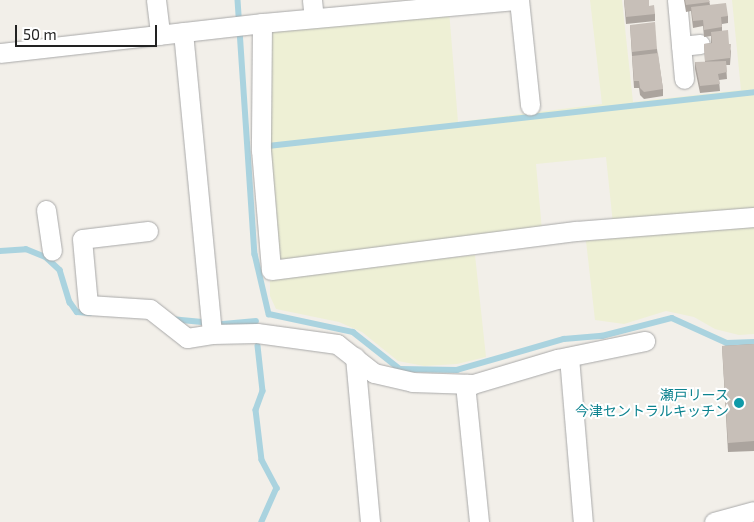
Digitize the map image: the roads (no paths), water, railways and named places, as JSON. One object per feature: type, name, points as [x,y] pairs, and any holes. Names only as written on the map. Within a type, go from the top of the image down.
[{"type":"street","points":[[156,0],[160,35]]},
{"type":"street","points":[[0,52],[233,28],[257,24],[313,9],[514,0]]},
{"type":"street","points":[[519,0],[530,105]]},
{"type":"street","points":[[677,0],[684,79]]},
{"type":"street","points":[[257,24],[260,150],[271,270],[576,231],[754,217]]},
{"type":"street","points":[[182,32],[212,334]]},
{"type":"street","points":[[681,46],[700,44]]},
{"type":"street","points":[[46,210],[51,247],[82,240],[148,231]]},
{"type":"street","points":[[82,240],[88,305],[150,309],[187,338],[212,334],[257,333],[337,344],[374,373],[412,382],[472,384],[569,357],[645,341]]},
{"type":"street","points":[[569,357],[583,522]]},
{"type":"street","points":[[355,358],[370,522]]},
{"type":"street","points":[[465,384],[479,522]]},
{"type":"street","points":[[714,522],[754,511]]},
{"type":"waterway","points":[[238,0],[255,254],[269,314],[353,332],[400,369],[457,370],[564,339],[602,336],[672,318],[727,343],[754,342]]},
{"type":"waterway","points":[[268,146],[754,92]]},
{"type":"waterway","points":[[0,251],[26,249],[46,257],[60,270],[70,302],[77,312],[90,313]]},
{"type":"waterway","points":[[171,319],[223,324],[256,321]]},
{"type":"waterway","points":[[258,346],[263,391],[256,410],[262,460],[277,488],[262,522]]},
{"type":"place","name":"瀬戸リース 今津セントラルキッチン","points":[[739,403]]}]
